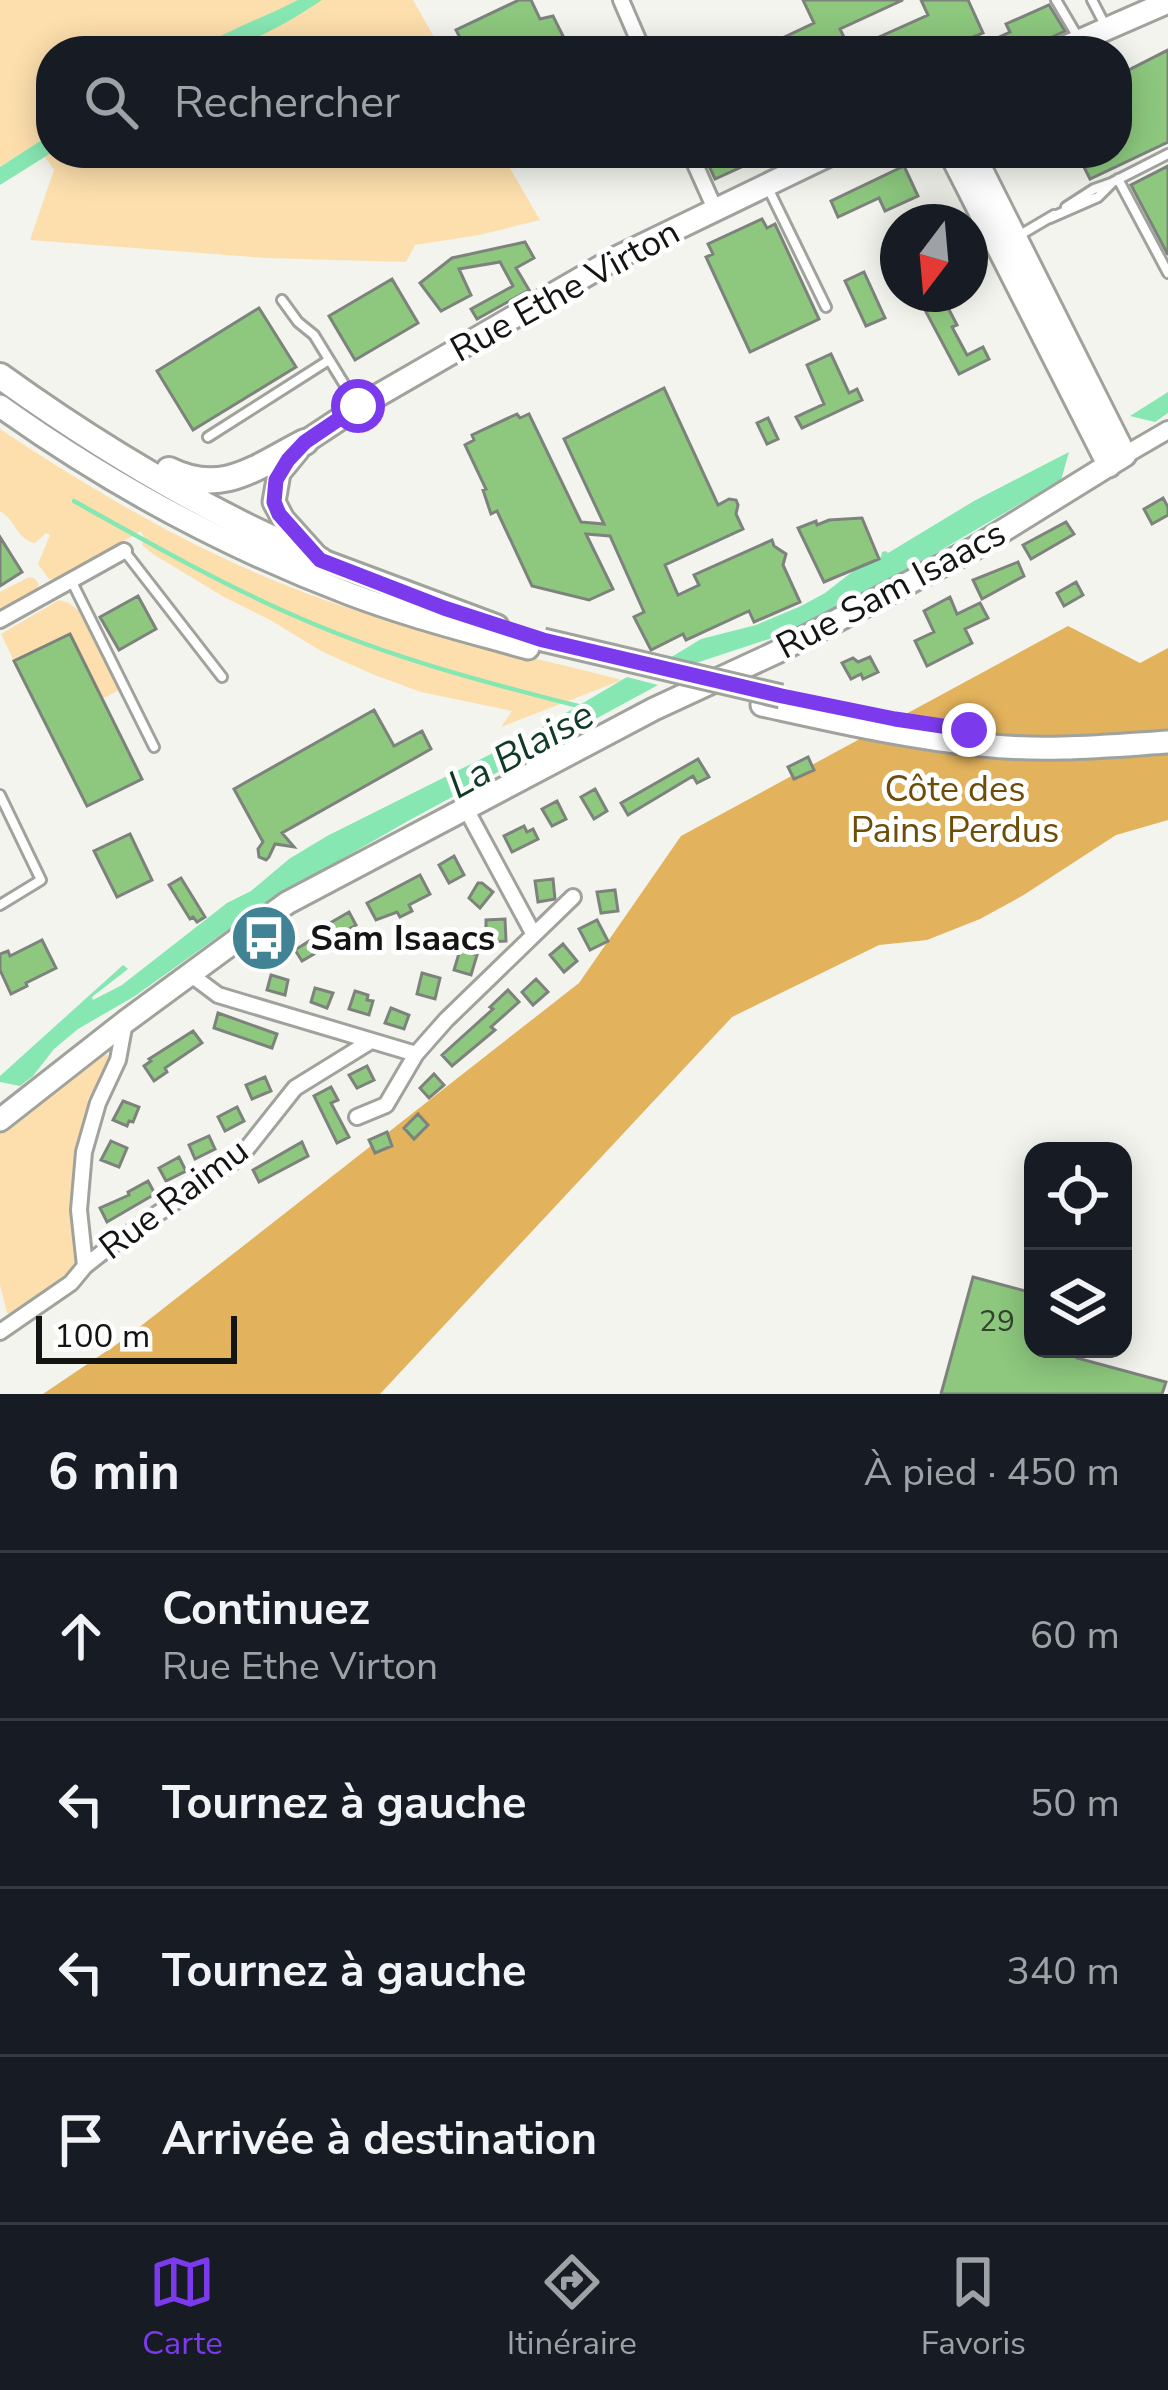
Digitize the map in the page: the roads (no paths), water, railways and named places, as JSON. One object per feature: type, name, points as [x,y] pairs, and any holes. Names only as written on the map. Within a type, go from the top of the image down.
[{"type":"highway","points":[[0,376],[110,464],[320,560]]},
{"type":"highway","points":[[110,464],[133,451],[176,474],[217,482],[305,442]]},
{"type":"main road","points":[[1089,36],[1168,2]]},
{"type":"main road","name":"Rue Ethe Virton","points":[[305,442],[358,406],[616,258],[802,168]]},
{"type":"main road","points":[[959,168],[1006,243],[1117,461]]},
{"type":"main road","points":[[978,168],[1006,243]]},
{"type":"main road","points":[[0,406],[110,464],[167,511],[299,573],[414,616],[772,700],[874,729],[983,746],[1048,749],[1168,742]]},
{"type":"main road","points":[[0,418],[89,475],[110,464]]},
{"type":"main road","points":[[305,442],[279,473],[274,502],[320,560],[536,644]]},
{"type":"main road","name":"Rue Sam Isaacs","points":[[0,1120],[287,902],[654,709],[777,652],[975,548],[1117,461]]},
{"type":"main road","points":[[772,700],[969,730],[1041,734],[1168,729]]},
{"type":"street","points":[[621,0],[637,36]]},
{"type":"street","points":[[697,168],[715,209]]},
{"type":"street","name":"Rue Sam Isaacs","points":[[1117,461],[1168,430]]},
{"type":"street","points":[[0,620],[124,551]]},
{"type":"street","points":[[465,807],[534,935]]},
{"type":"street","points":[[356,1117],[386,1105],[416,1054],[446,1020],[573,897]]},
{"type":"street","points":[[190,974],[218,995],[416,1054]]},
{"type":"street","points":[[85,1266],[79,1210],[84,1152],[98,1103],[118,1060],[125,1022]]},
{"type":"street","name":"Rue Raimu","points":[[0,1332],[241,1156],[295,1088],[371,1040]]},
{"type":"lane","points":[[1057,0],[1078,36]]},
{"type":"lane","points":[[1094,0],[1107,28]]},
{"type":"lane","points":[[1006,243],[1098,197],[1115,181],[1168,154]]},
{"type":"lane","points":[[1115,181],[1168,273]]},
{"type":"lane","points":[[766,185],[826,308]]},
{"type":"lane","points":[[282,300],[314,335],[358,406]]},
{"type":"lane","points":[[208,437],[329,360]]},
{"type":"lane","points":[[124,551],[222,676]]},
{"type":"lane","points":[[71,580],[154,747]]},
{"type":"lane","points":[[0,795],[41,880],[0,905]]},
{"type":"water","points":[[298,0],[322,0],[257,36],[223,36]]},
{"type":"water","points":[[36,144],[36,162],[0,185],[0,167]]},
{"type":"water","points":[[1168,392],[1168,413],[1155,422],[1130,416]]},
{"type":"water","points":[[1069,452],[1061,480],[840,609],[802,628],[687,666],[665,661],[701,639],[756,625],[801,606],[861,565],[881,557],[882,552],[888,553]]},
{"type":"water","name":"La Blaise","points":[[627,677],[658,685],[241,917],[242,923],[235,928],[78,1029],[20,1086],[0,1082],[0,1076],[123,965],[128,969],[93,1000],[122,985],[227,903],[327,836],[525,737]]},
{"type":"waterway","name":"La Blaise","points":[[74,501],[215,578],[336,633],[440,669],[582,707]]},
{"type":"place","name":"Sam Isaacs","points":[[264,938]]},
{"type":"park label","name":"Côte des Pains Perdus","points":[[955,810]]}]
